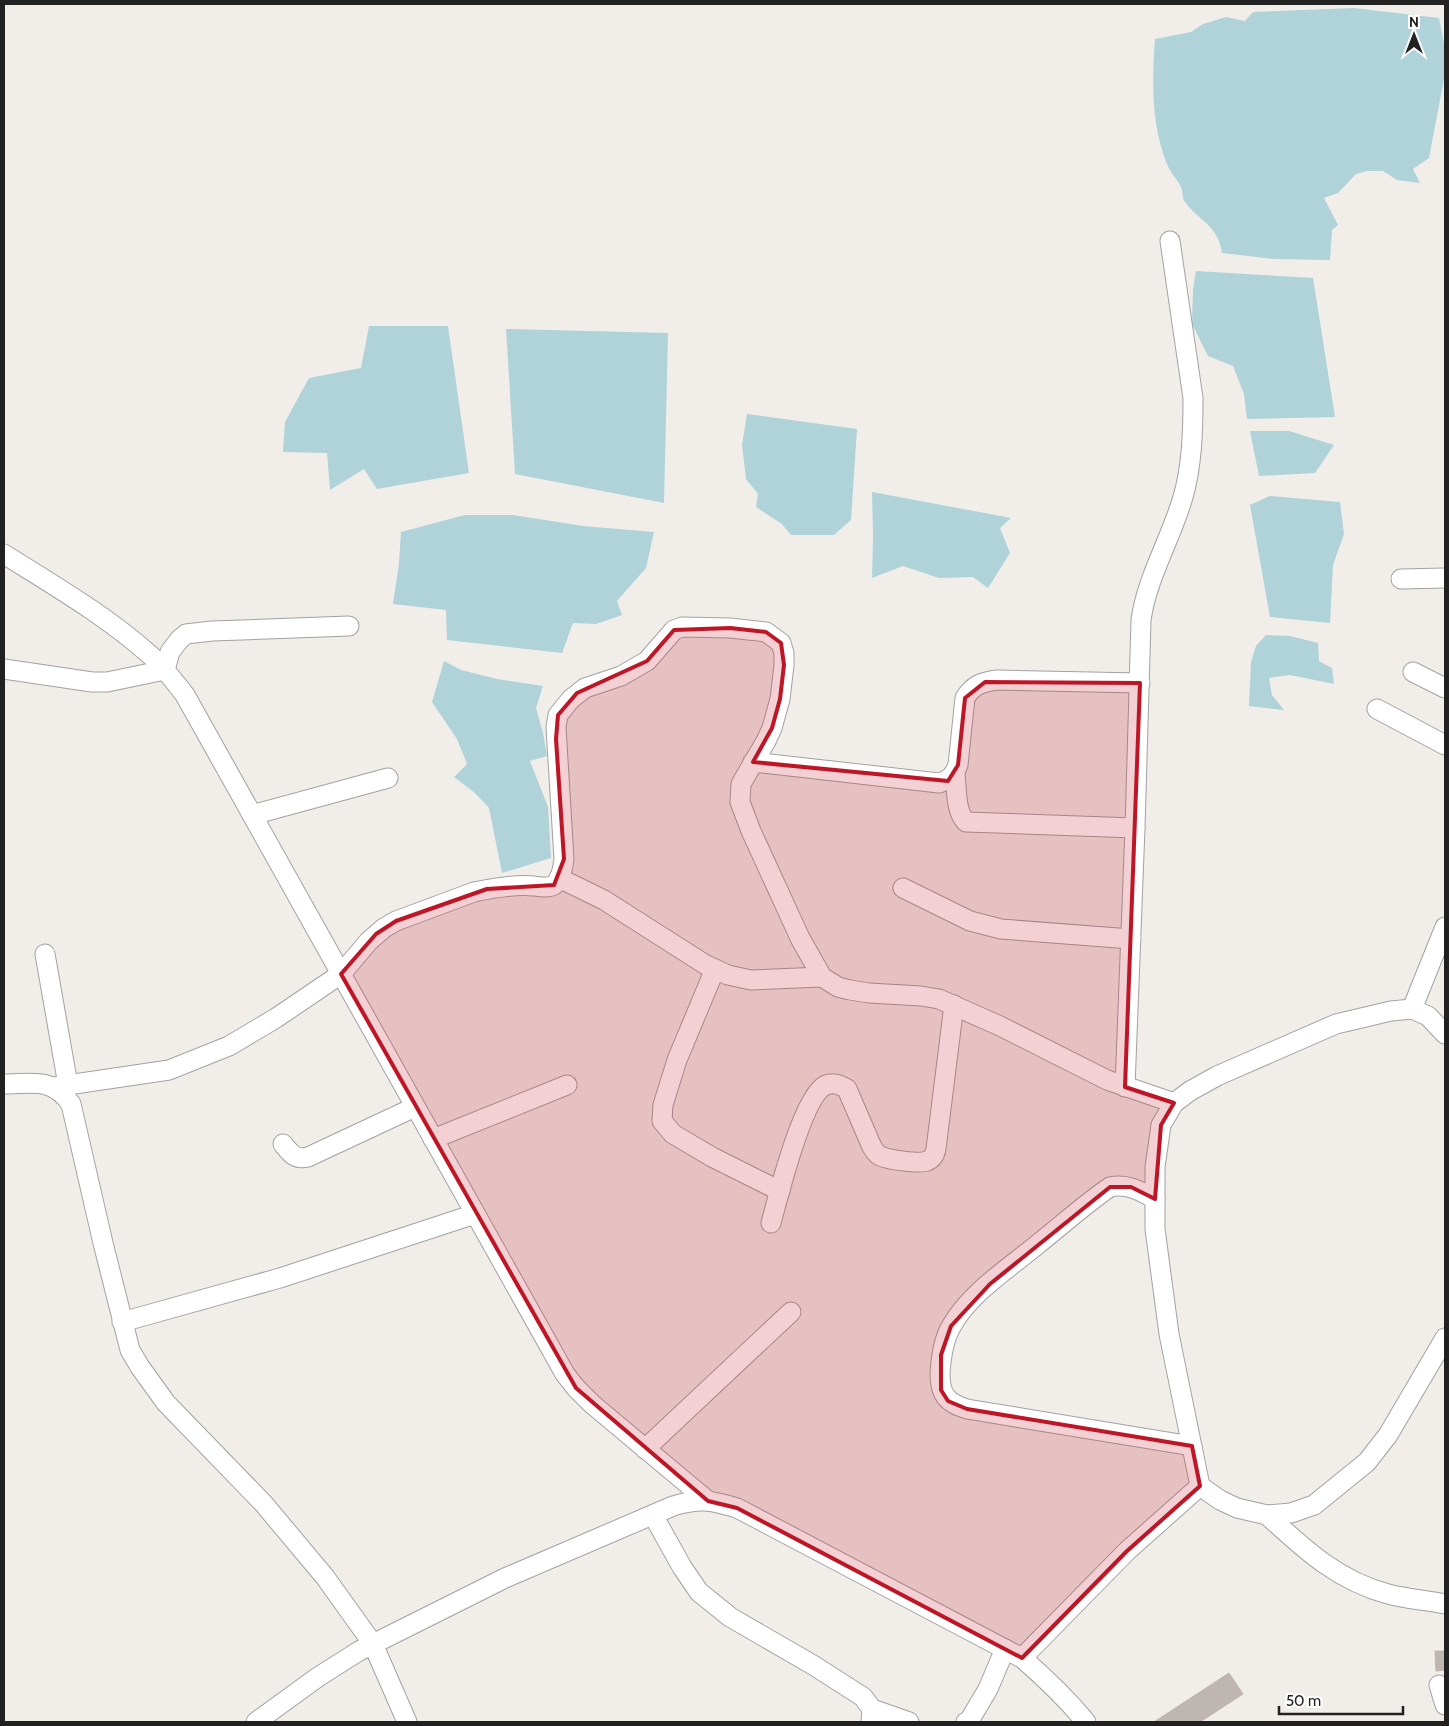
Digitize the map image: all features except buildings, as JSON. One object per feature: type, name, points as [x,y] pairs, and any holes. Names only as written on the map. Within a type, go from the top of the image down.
[{"type":"street","points":[[1125,1087],[1141,620],[1144,600],[1183,496],[1192,439],[1193,398],[1170,241]]},
{"type":"street","points":[[4,554],[78,600],[119,629],[150,655],[185,695],[565,1374],[592,1404],[708,1501]]},
{"type":"street","points":[[1401,579],[1445,578]]},
{"type":"street","points":[[165,670],[170,652],[186,634],[212,631],[350,626]]},
{"type":"street","points":[[4,1084],[61,1086],[168,1070],[229,1046],[276,1018],[341,974],[376,934],[396,921],[474,892],[511,887],[554,885],[559,878],[564,859],[556,739],[558,715],[577,693],[585,688],[621,676],[647,661],[674,630],[691,626],[766,632],[781,643],[784,653],[784,665],[780,699],[772,728],[741,784],[739,794],[743,812],[800,938],[822,976],[830,982],[850,990],[939,999],[1000,1026],[1094,1074],[1125,1087],[1174,1103]]},
{"type":"street","points":[[4,669],[92,682],[107,682],[165,670]]},
{"type":"street","points":[[1413,672],[1445,688]]},
{"type":"street","points":[[1135,828],[966,822],[959,811],[955,774],[958,765],[965,698],[970,690],[978,684],[997,680],[1140,683]]},
{"type":"street","points":[[1377,709],[1445,745]]},
{"type":"street","points":[[753,762],[933,782],[948,781],[955,774]]},
{"type":"street","points":[[252,815],[388,778]]},
{"type":"street","points":[[559,878],[604,900],[715,969],[728,975],[751,980],[822,976]]},
{"type":"street","points":[[903,888],[961,917],[1001,929],[1131,939]]},
{"type":"street","points":[[1412,1009],[1445,927]]},
{"type":"street","points":[[45,954],[61,1086],[63,1093],[71,1104],[130,1350],[166,1403],[263,1502],[325,1577],[373,1644],[407,1722]]},
{"type":"street","points":[[715,969],[677,1060],[663,1105],[662,1121],[672,1134],[712,1157],[780,1191]]},
{"type":"street","points":[[771,1223],[794,1143],[804,1118],[815,1097],[827,1084],[841,1085],[847,1090],[872,1147],[877,1154],[919,1162],[932,1158],[936,1149],[954,1006]]},
{"type":"street","points":[[1445,1034],[1428,1016],[1412,1009],[1391,1011],[1336,1024],[1217,1076],[1190,1091],[1174,1103],[1162,1125],[1156,1167],[1155,1199],[1155,1229],[1168,1334],[1200,1486],[1220,1500],[1237,1508],[1267,1514],[1291,1513],[1314,1505],[1367,1462],[1388,1435],[1445,1338]]},
{"type":"street","points":[[433,1139],[567,1085]]},
{"type":"street","points":[[283,1144],[292,1156],[298,1159],[308,1157],[415,1107]]},
{"type":"street","points":[[1155,1199],[1131,1187],[1120,1185],[1110,1187],[990,1284],[962,1310],[951,1326],[941,1355],[941,1390],[948,1400],[957,1406],[967,1409],[1192,1446]]},
{"type":"street","points":[[122,1322],[280,1278],[475,1214]]},
{"type":"street","points":[[645,1449],[791,1312]]},
{"type":"street","points":[[1022,1658],[1127,1551],[1200,1486]]},
{"type":"street","points":[[256,1722],[318,1677],[373,1644],[505,1578],[653,1514],[692,1500],[720,1502],[737,1508],[1022,1658],[1047,1680],[1086,1722]]},
{"type":"street","points":[[653,1514],[682,1567],[705,1598],[730,1617],[813,1665],[862,1697],[872,1716],[909,1722]]},
{"type":"street","points":[[1267,1514],[1310,1554],[1346,1579],[1371,1590],[1390,1595],[1445,1604]]},
{"type":"street","points":[[966,1722],[988,1689],[1005,1649]]},
{"type":"street","points":[[1439,1684],[1445,1705]]},
{"type":"highlighted area","points":[[730,628],[766,632],[781,643],[784,665],[780,699],[772,728],[753,762],[948,781],[958,765],[965,698],[985,682],[1140,683],[1125,1087],[1174,1103],[1161,1125],[1155,1199],[1131,1187],[1110,1187],[990,1284],[951,1326],[941,1355],[941,1390],[948,1401],[967,1409],[1192,1446],[1200,1486],[1127,1551],[1022,1658],[737,1508],[708,1501],[576,1388],[341,974],[376,934],[396,921],[487,889],[554,885],[564,859],[556,739],[558,715],[577,693],[647,661],[674,630]]},
{"type":"water","points":[[1354,8],[1439,18],[1444,44],[1444,79],[1429,158],[1413,169],[1420,183],[1397,180],[1383,171],[1367,171],[1356,174],[1338,193],[1324,198],[1338,225],[1332,230],[1330,260],[1274,259],[1222,253],[1217,236],[1184,200],[1181,187],[1168,167],[1162,149],[1155,118],[1153,70],[1155,39],[1191,32],[1203,24],[1226,17],[1245,21],[1253,12]]},
{"type":"water","points":[[1196,271],[1313,278],[1335,417],[1247,419],[1244,394],[1233,366],[1208,356],[1192,324],[1193,289]]},
{"type":"water","points":[[369,326],[448,326],[469,473],[377,489],[364,469],[330,490],[327,453],[283,452],[285,422],[309,378],[361,368]]},
{"type":"water","points":[[506,329],[668,333],[664,503],[515,474]]},
{"type":"water","points":[[747,414],[857,429],[851,520],[834,535],[791,535],[782,524],[756,507],[758,494],[746,479],[742,445]]},
{"type":"water","points":[[1250,431],[1289,431],[1334,445],[1315,473],[1259,476]]},
{"type":"water","points":[[872,492],[1011,518],[1000,528],[1010,553],[988,588],[973,577],[939,578],[903,566],[872,578]]},
{"type":"water","points":[[1270,496],[1340,502],[1344,534],[1333,565],[1330,623],[1270,617],[1250,505]]},
{"type":"water","points":[[465,515],[513,515],[583,526],[654,532],[646,568],[617,601],[622,615],[596,624],[573,623],[562,653],[447,640],[446,610],[393,604],[401,532]]},
{"type":"water","points":[[1266,635],[1290,636],[1318,643],[1319,661],[1332,668],[1334,684],[1290,675],[1269,678],[1272,695],[1284,710],[1249,706],[1251,662],[1256,646]]},
{"type":"water","points":[[444,661],[461,670],[497,679],[543,686],[536,708],[547,756],[530,761],[548,807],[551,858],[502,873],[489,808],[475,793],[454,777],[467,764],[457,739],[432,702]]}]
